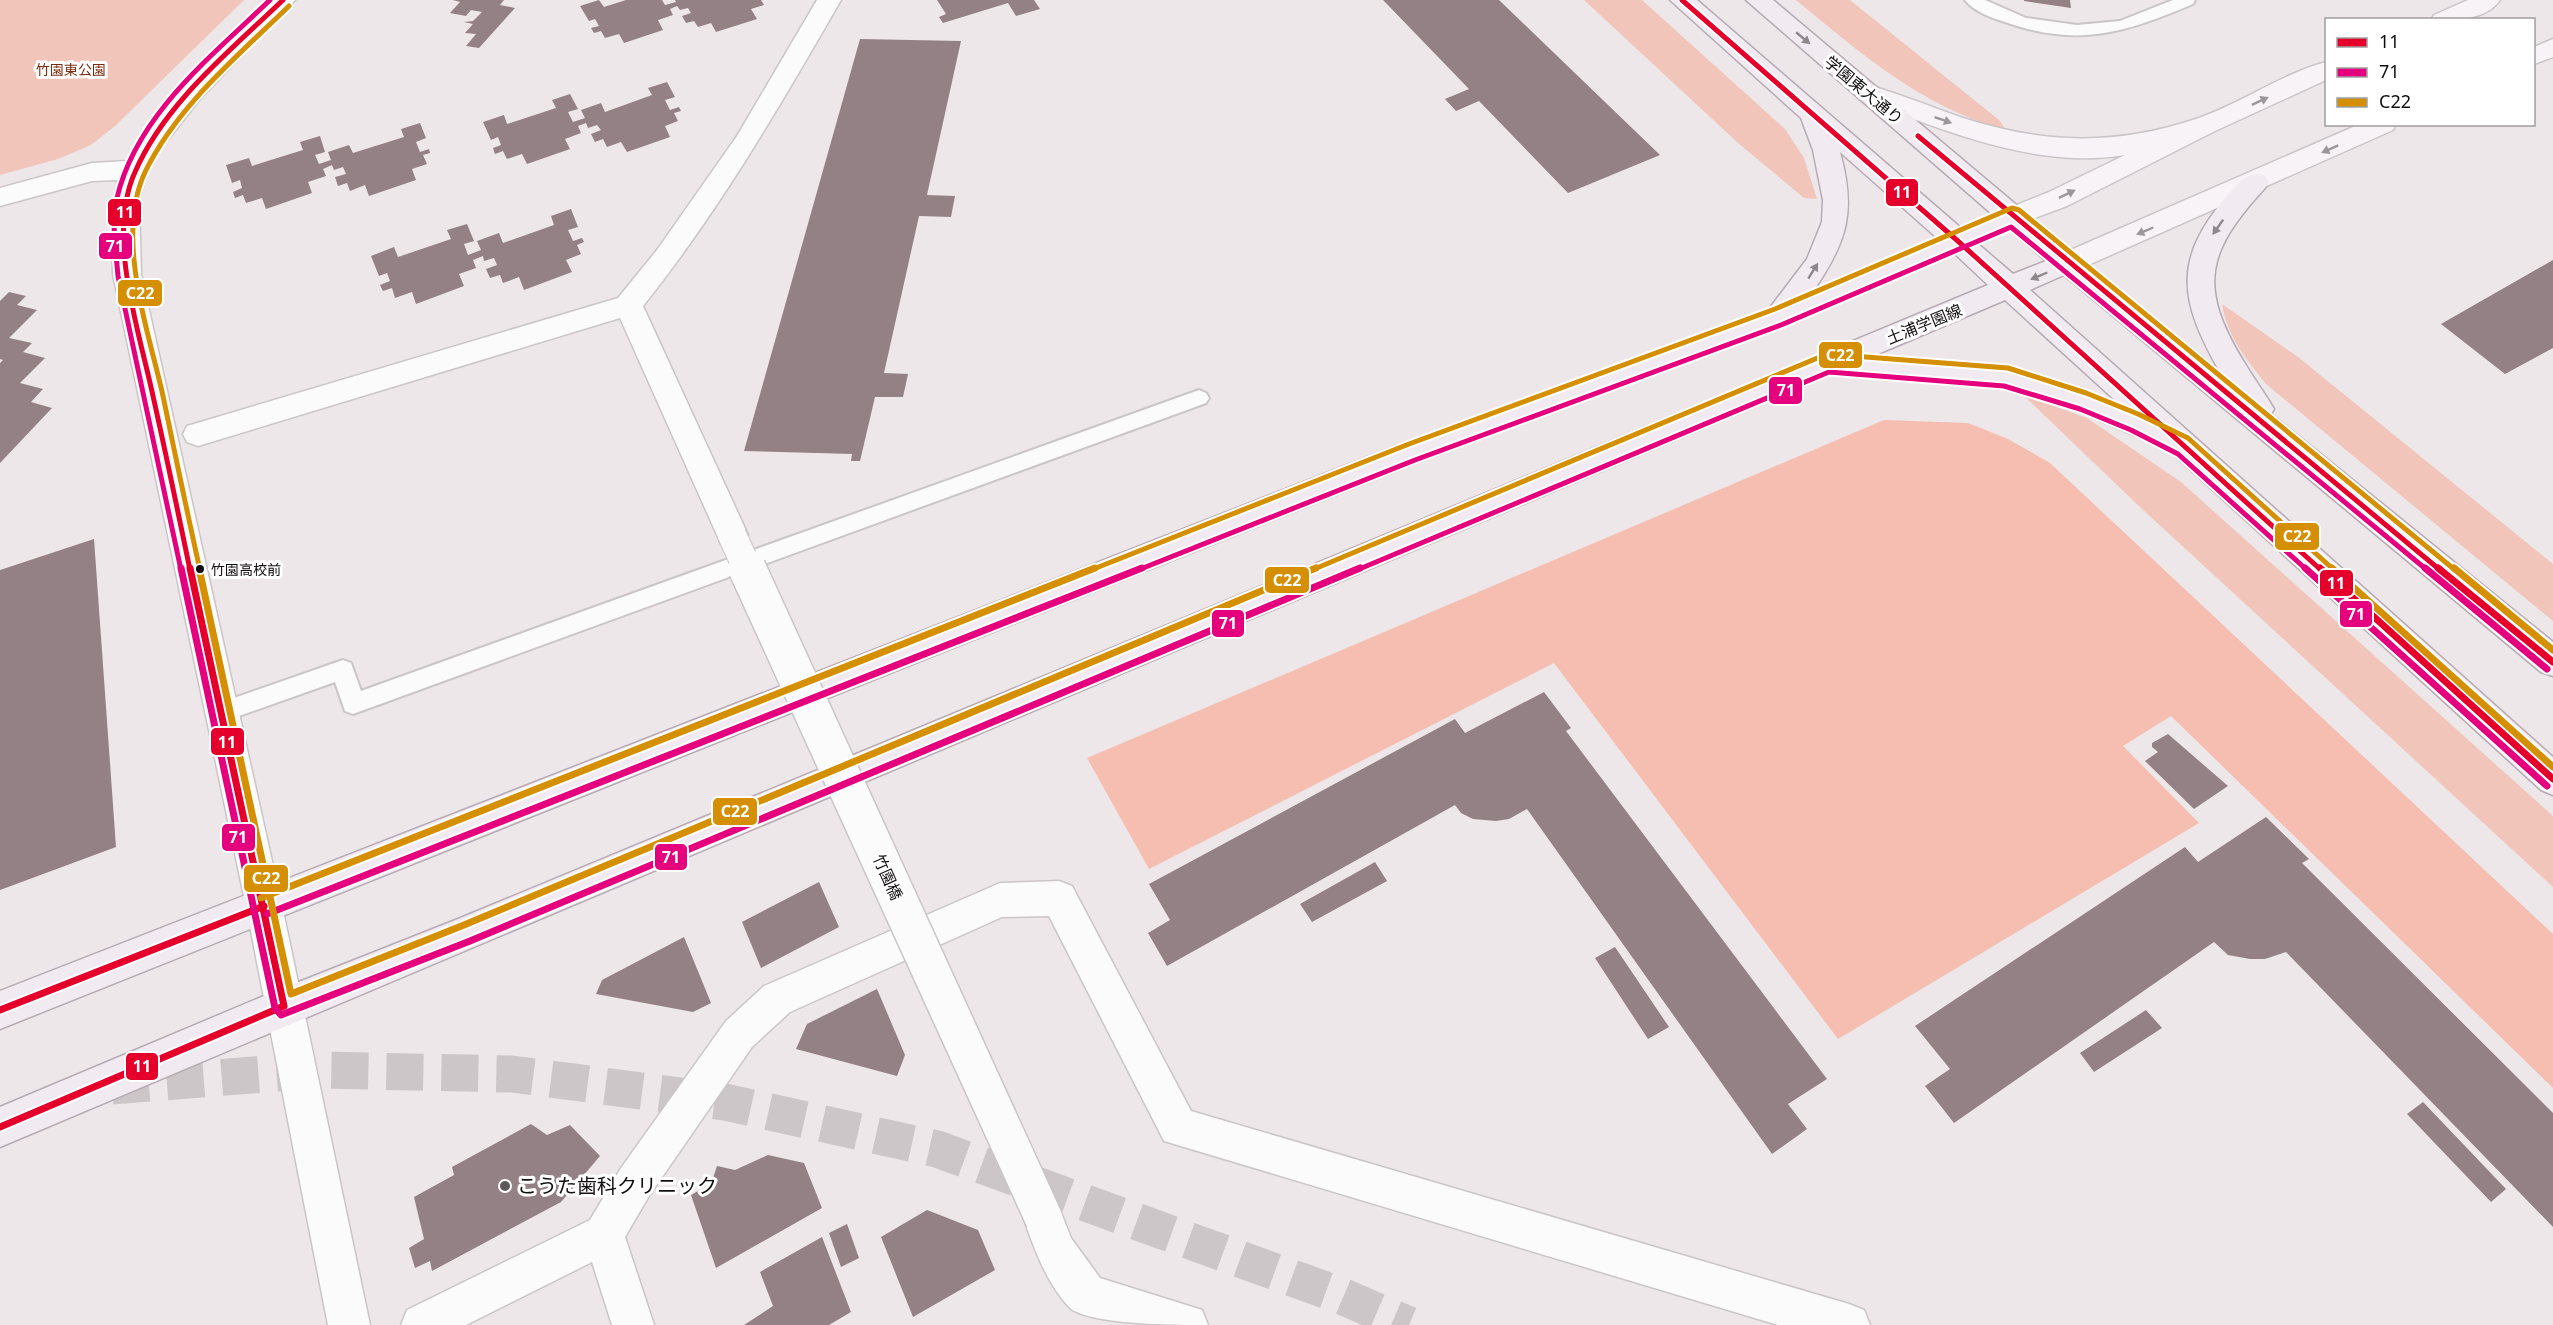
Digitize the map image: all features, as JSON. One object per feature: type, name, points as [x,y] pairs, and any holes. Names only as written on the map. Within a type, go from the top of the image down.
[{"type":"main road","points":[[1682,0],[1959,242],[2553,779]]},
{"type":"main road","name":"学園東大通り","points":[[1758,0],[2067,263],[2553,662]]},
{"type":"main road","points":[[2448,18],[2488,0]]},
{"type":"main road","points":[[2535,56],[2553,47]]},
{"type":"main road","points":[[0,1010],[1412,452],[1778,317],[2058,199],[2206,125],[2325,70]]},
{"type":"main road","points":[[1868,93],[1979,133],[2019,143],[2066,148],[2110,148],[2206,125]]},
{"type":"main road","points":[[1778,317],[1811,276],[1830,242],[1836,220],[1834,179],[1826,148],[1812,113]]},
{"type":"main road","name":"土浦学園線","points":[[0,1127],[284,1006],[478,929],[2010,288],[2380,126]]},
{"type":"main road","points":[[2256,182],[2229,212],[2211,238],[2201,270],[2202,294],[2208,320],[2221,349],[2276,436]]},
{"type":"main road","points":[[1828,363],[2006,377],[2083,401],[2135,422],[2183,446]]},
{"type":"street","points":[[283,0],[166,119],[136,170],[126,199],[127,274],[264,906],[349,1325]]},
{"type":"street","points":[[198,434],[628,305],[667,257],[747,141],[829,0]]},
{"type":"street","points":[[0,197],[92,172],[136,170]]},
{"type":"street","name":"竹園橋","points":[[628,305],[1044,1219],[1055,1250],[1087,1295],[1187,1325]]},
{"type":"street","points":[[422,1325],[604,1234],[635,1182],[739,1034],[777,999],[1000,900],[1059,898],[1178,1127],[1849,1325]]},
{"type":"street","points":[[604,1234],[633,1325]]},
{"type":"lane","points":[[1973,0],[2005,16],[2034,25],[2087,31],[2114,28],[2187,0]]},
{"type":"lane","points":[[222,712],[343,670],[353,704],[1199,398]]},
{"type":"green space","name":"竹園東公園","points":[[0,0],[244,0],[115,126],[91,145],[58,159],[0,175]]},
{"type":"green space","points":[[1584,0],[1642,0],[1785,129],[1804,158],[1817,199],[1804,198],[1738,143]]},
{"type":"green space","points":[[1796,0],[1850,0],[1999,120],[2004,127],[2002,129],[1973,119],[1918,92],[1868,58]]},
{"type":"green space","points":[[2222,304],[2298,357],[2553,564],[2553,621],[2266,384],[2233,337]]},
{"type":"green space","points":[[2023,395],[2087,418],[2181,482],[2553,816],[2553,887],[2141,508]]},
{"type":"shaded area","points":[[1884,420],[1968,423],[2008,439],[2050,463],[2553,934],[2553,1088],[2171,716],[2123,746],[2199,823],[1838,1039],[1554,663],[1149,869],[1087,758]]},
{"type":"building","points":[[453,0],[504,0],[500,5],[515,8],[479,48],[466,46],[476,34],[465,33],[473,24],[464,22],[473,21],[482,12],[471,10],[466,16],[450,13],[460,2]]},
{"type":"building","points":[[599,0],[604,7],[626,0],[662,0],[665,5],[676,2],[675,0],[761,0],[764,5],[751,9],[757,19],[716,32],[711,23],[698,27],[694,21],[686,23],[682,16],[691,13],[688,8],[680,10],[677,6],[670,9],[673,15],[658,20],[663,30],[624,43],[619,34],[605,38],[601,31],[594,33],[591,28],[599,26],[595,19],[589,21],[580,6]]},
{"type":"building","points":[[937,0],[1034,0],[1040,9],[1016,16],[1008,3],[943,23],[939,17],[946,14]]},
{"type":"building","points":[[1383,0],[1499,0],[1660,155],[1568,193],[1479,101],[1456,111],[1445,99],[1469,89]]},
{"type":"building","points":[[2070,0],[2071,8],[2024,1]]},
{"type":"building","points":[[860,39],[961,41],[927,195],[955,196],[951,217],[919,216],[884,373],[908,374],[903,397],[875,397],[860,461],[851,461],[852,454],[744,451]]},
{"type":"building","points":[[667,82],[675,97],[665,100],[670,110],[679,107],[681,111],[674,113],[678,121],[665,126],[670,137],[627,152],[621,142],[607,147],[603,139],[595,142],[591,134],[601,130],[597,125],[588,128],[586,123],[578,126],[581,133],[565,139],[570,149],[527,164],[522,154],[507,159],[503,151],[495,154],[493,148],[501,145],[498,137],[491,140],[483,122],[504,115],[507,124],[556,108],[552,100],[570,94],[578,109],[568,112],[573,122],[585,118],[581,110],[601,103],[605,112],[652,95],[648,88]]},
{"type":"building","points":[[420,123],[426,138],[416,142],[420,152],[429,149],[430,153],[423,155],[427,164],[412,169],[416,180],[369,196],[365,185],[350,191],[347,183],[338,186],[335,177],[346,174],[343,167],[334,170],[332,165],[323,169],[326,176],[308,182],[312,193],[266,209],[262,198],[246,203],[243,195],[235,198],[233,192],[242,188],[240,180],[232,183],[226,165],[249,158],[252,166],[303,150],[300,142],[320,136],[325,152],[315,155],[319,164],[331,160],[328,152],[349,145],[353,153],[404,137],[401,129]]},
{"type":"building","points":[[571,209],[578,227],[568,230],[573,241],[582,238],[584,242],[577,245],[581,254],[566,260],[572,272],[524,290],[519,277],[503,283],[500,275],[490,278],[486,269],[497,265],[494,258],[484,261],[483,256],[473,260],[476,268],[459,274],[464,286],[416,304],[412,292],[395,298],[392,288],[383,291],[380,285],[390,281],[387,273],[379,276],[371,256],[394,247],[398,257],[451,239],[447,230],[467,224],[474,241],[464,244],[468,255],[481,250],[477,241],[499,233],[503,243],[554,225],[551,216]]},
{"type":"building","points":[[2553,260],[2553,348],[2505,374],[2441,324]]},
{"type":"building","points":[[9,292],[26,296],[17,305],[37,310],[9,338],[32,343],[23,352],[45,358],[20,383],[43,389],[31,402],[52,408],[0,463],[0,363],[3,360],[0,359],[0,301]]},
{"type":"building","points":[[94,539],[116,847],[0,890],[0,570]]},
{"type":"building","points":[[1544,692],[1571,728],[1566,731],[1827,1079],[1788,1104],[1807,1129],[1772,1154],[1527,809],[1509,819],[1496,821],[1473,819],[1461,813],[1455,805],[1167,966],[1148,933],[1170,920],[1149,884],[1455,719],[1465,733]]},
{"type":"building","points":[[2168,734],[2228,786],[2194,809],[2145,761],[2158,752],[2152,747],[2152,743]]},
{"type":"building","points":[[2266,817],[2309,859],[2302,863],[2553,1113],[2553,1227],[2286,952],[2265,959],[2250,959],[2228,955],[2214,942],[1954,1123],[1925,1086],[1950,1069],[1915,1026],[2185,847],[2198,862]]},
{"type":"building","points":[[1375,862],[1387,881],[1312,922],[1300,904]]},
{"type":"building","points":[[819,882],[839,927],[761,968],[742,922]]},
{"type":"building","points":[[684,937],[711,1003],[693,1012],[596,994],[602,980]]},
{"type":"building","points":[[1615,947],[1669,1027],[1648,1039],[1595,958]]},
{"type":"building","points":[[877,989],[905,1055],[897,1076],[796,1049],[807,1024]]},
{"type":"building","points":[[2146,1010],[2162,1028],[2094,1072],[2080,1053]]},
{"type":"building","points":[[2423,1102],[2506,1189],[2491,1202],[2407,1114]]},
{"type":"building","name":"こうた歯科クリニック","points":[[531,1124],[547,1135],[570,1125],[600,1156],[561,1202],[432,1271],[430,1261],[415,1268],[409,1248],[424,1239],[414,1197],[454,1175],[452,1167]]},
{"type":"building","points":[[768,1155],[804,1163],[822,1208],[716,1268],[691,1195],[711,1184],[717,1166],[735,1170]]},
{"type":"building","points":[[927,1210],[978,1230],[995,1270],[913,1317],[881,1237]]},
{"type":"building","points":[[847,1224],[859,1258],[841,1267],[829,1233]]},
{"type":"building","points":[[822,1237],[851,1312],[829,1325],[744,1325],[773,1306],[760,1272]]},
{"type":"tunnel","points":[[112,1086],[316,1070],[512,1074],[725,1102],[937,1149],[1339,1295],[1409,1325]]},
{"type":"transit line","name":"71","points":[[270,0],[179,90],[158,115],[140,142],[126,170],[117,198],[115,247],[118,276],[275,1008],[281,1015],[470,941],[1829,372],[2004,386],[2080,409],[2131,430],[2178,454],[2547,786]]},
{"type":"transit line","name":"11","points":[[283,0],[214,66],[168,118],[149,145],[134,173],[126,200],[124,228],[127,274],[284,1006]]},
{"type":"transit line","name":"11","points":[[1682,0],[1959,242],[2553,779]]},
{"type":"transit line","name":"C22","points":[[289,6],[222,70],[178,119],[145,172],[136,199],[133,226],[136,273],[291,994],[464,925],[1827,354],[2008,368],[2086,393],[2188,438],[2553,767]]},
{"type":"transit line","name":"11","points":[[1918,136],[2276,436],[2553,662]]},
{"type":"transit line","name":"C22","points":[[261,898],[1409,444],[1775,309],[2012,208],[2019,210],[2553,650]]},
{"type":"transit line","name":"71","points":[[267,914],[1415,460],[1781,325],[2011,227],[2547,669]]},
{"type":"transit line","name":"11","points":[[0,1010],[264,906]]},
{"type":"transit line","name":"11","points":[[0,1127],[284,1006]]},
{"type":"place","name":"竹園高校前","points":[[200,569]]},
{"type":"place","name":"こうた歯科クリニック","points":[[505,1186]]}]
